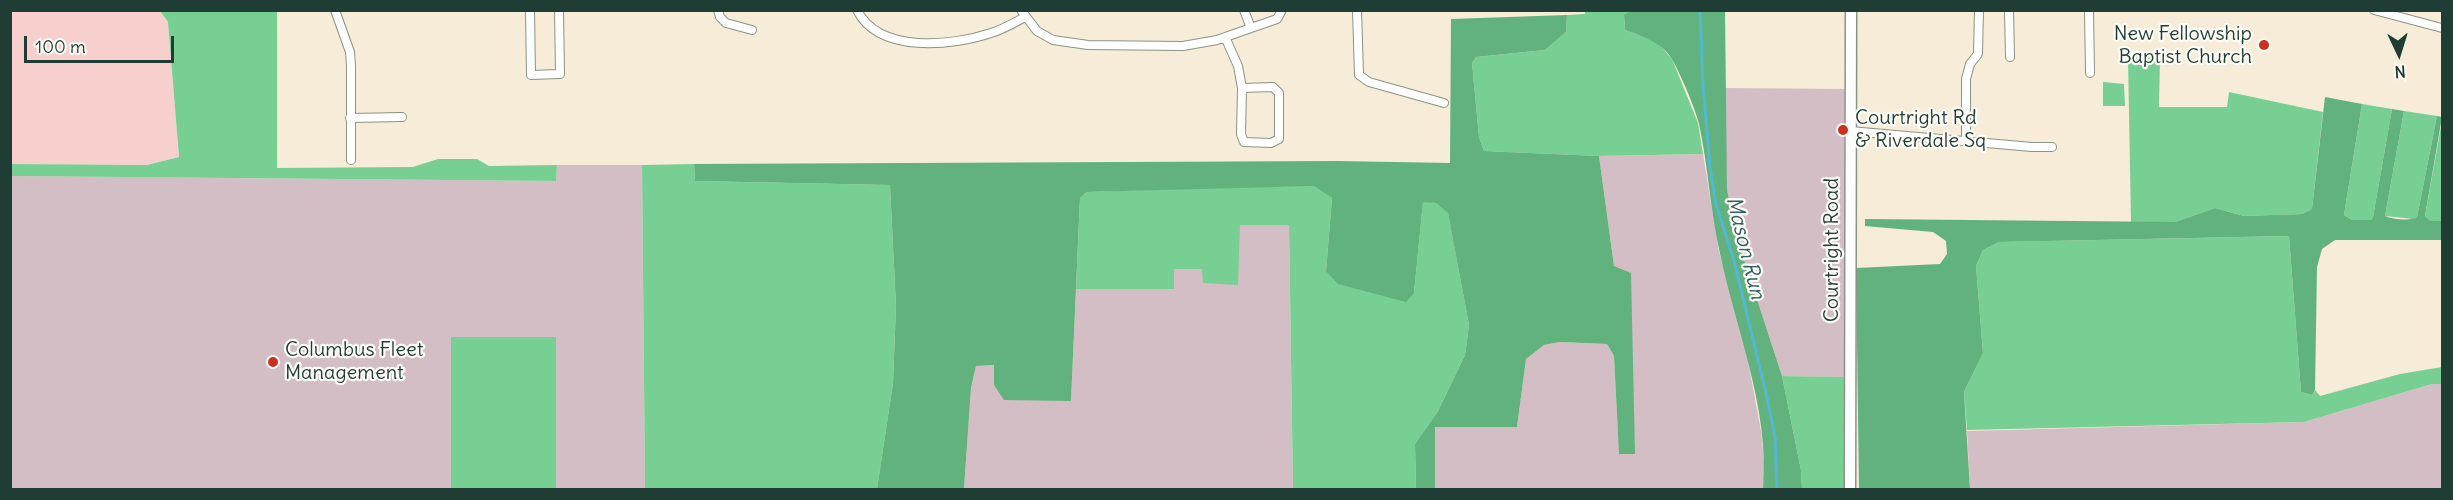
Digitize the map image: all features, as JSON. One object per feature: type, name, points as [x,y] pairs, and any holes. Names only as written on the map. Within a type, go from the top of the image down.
[{"type":"street","points":[[335,10],[350,52],[351,160]]},
{"type":"street","points":[[530,10],[531,75],[560,74],[559,10]]},
{"type":"street","points":[[718,10],[720,17],[726,23],[752,30]]},
{"type":"street","points":[[858,10],[873,29],[884,36],[909,42],[974,38],[994,32],[1023,14],[1037,31],[1053,40],[1088,45],[1184,46],[1225,37],[1277,19],[1282,10]]},
{"type":"street","points":[[1244,10],[1251,28]]},
{"type":"street","points":[[1357,10],[1359,75],[1369,82],[1444,103]]},
{"type":"street","name":"Courtright Road","points":[[1850,489],[1851,10]]},
{"type":"street","points":[[1966,142],[1966,79],[1970,64],[1978,54],[1979,10]]},
{"type":"street","points":[[2009,10],[2010,57]]},
{"type":"street","points":[[2089,10],[2090,72]]},
{"type":"street","points":[[2374,10],[2442,28]]},
{"type":"street","points":[[1225,37],[1238,66],[1242,88],[1241,138],[1248,143],[1276,142],[1280,135],[1279,93],[1273,87],[1242,88]]},
{"type":"street","points":[[350,118],[402,117]]},
{"type":"street","points":[[1850,131],[1966,142],[2052,147]]},
{"type":"shaded area","points":[[11,11],[159,11],[168,22],[179,157],[147,165],[11,164]]},
{"type":"shaded area","points":[[1724,88],[1846,89],[1845,377],[1782,376],[1735,232],[1727,189]]},
{"type":"shaded area","points":[[1703,154],[1719,252],[1746,350],[1761,431],[1765,471],[1763,489],[1435,489],[1434,427],[1517,427],[1526,359],[1544,345],[1560,342],[1607,344],[1614,356],[1619,453],[1614,266],[1599,156]]},
{"type":"shaded area","points":[[557,165],[642,165],[645,489],[11,490],[11,176],[556,181]]},
{"type":"shaded area","points":[[1240,224],[1289,225],[1293,489],[964,490],[971,388],[976,366],[994,365],[994,385],[1071,401],[1076,289],[1174,289],[1173,269],[1202,269]]},
{"type":"shaded area","points":[[2432,384],[2442,384],[2442,489],[1970,489],[1967,431],[2304,422]]},
{"type":"green space","points":[[159,10],[277,11],[277,168],[413,167],[438,159],[477,159],[489,166],[557,165],[556,181],[11,176],[11,164],[147,165],[179,157],[168,22]]},
{"type":"green space","points":[[1636,10],[1725,11],[1727,189],[1735,232],[1782,376],[1801,470],[1802,489],[1763,489],[1764,459],[1756,398],[1719,249],[1699,124],[1688,92],[1669,54],[1652,41],[1625,30],[1624,14]]},
{"type":"green space","points":[[1585,11],[1636,11],[1624,14],[1625,30],[1657,42],[1672,59],[1698,123],[1703,154],[1598,156],[1484,151],[1479,137],[1472,63],[1476,57],[1545,50],[1566,32],[1567,15],[1585,14]]},
{"type":"green space","points":[[1567,15],[1566,32],[1545,50],[1476,57],[1472,63],[1479,137],[1484,151],[1599,156],[1614,266],[1631,273],[1635,454],[1619,454],[1614,356],[1607,344],[1560,342],[1544,345],[1526,359],[1517,427],[1435,427],[1435,489],[1416,489],[1415,444],[1438,411],[1465,355],[1469,325],[1448,213],[1436,203],[1423,202],[1414,293],[1406,302],[1338,284],[1326,271],[1332,198],[1314,186],[1087,192],[1080,198],[1071,401],[1004,400],[994,385],[994,365],[976,366],[971,388],[964,489],[877,489],[893,383],[896,306],[890,185],[695,181],[694,164],[1337,161],[1450,163],[1451,19]]},
{"type":"green space","points":[[2160,57],[2159,107],[2227,107],[2229,92],[2323,112],[2312,209],[2302,214],[2244,216],[2215,208],[2175,222],[2131,222],[2128,58]]},
{"type":"green space","points":[[2103,82],[2124,84],[2125,106],[2103,106]]},
{"type":"green space","points":[[2325,97],[2362,104],[2344,215],[2352,220],[2371,220],[2373,217],[2392,109],[2404,111],[2385,216],[2401,220],[2417,217],[2437,116],[2442,117],[2425,216],[2431,221],[2442,221],[2442,240],[2335,240],[2322,249],[2317,267],[2315,390],[2312,395],[2301,392],[2289,236],[1999,242],[1983,250],[1976,266],[1983,353],[1964,392],[1970,489],[1859,489],[1856,268],[1940,264],[1947,254],[1946,241],[1933,232],[1865,226],[1865,219],[2175,222],[2215,208],[2244,216],[2302,214],[2312,209]]},
{"type":"green space","points":[[2362,104],[2392,109],[2373,217],[2371,220],[2352,220],[2344,215]]},
{"type":"green space","points":[[2404,111],[2437,116],[2417,217],[2413,219],[2385,216]]},
{"type":"green space","points":[[2442,121],[2442,221],[2431,221],[2425,216]]},
{"type":"green space","points":[[694,164],[695,181],[890,185],[896,306],[893,383],[877,489],[645,489],[642,165]]},
{"type":"green space","points":[[1315,186],[1332,198],[1326,271],[1414,293],[1423,201],[1436,203],[1448,212],[1469,325],[1465,355],[1438,411],[1415,444],[1416,489],[1293,489],[1289,225],[1240,225],[1238,285],[1203,283],[1202,269],[1174,269],[1174,289],[1076,289],[1080,198],[1087,192]]},
{"type":"green space","points":[[2289,236],[2301,392],[2312,395],[2315,390],[2320,396],[2400,374],[2442,367],[2442,384],[2432,384],[2304,422],[1967,430],[1964,392],[1983,353],[1976,266],[1983,250],[1999,242]]},
{"type":"green space","points":[[451,337],[556,337],[556,489],[451,489]]},
{"type":"green space","points":[[1782,376],[1845,377],[1844,489],[1802,489],[1801,470]]},
{"type":"waterway","name":"Mason Run","points":[[1700,10],[1710,168],[1716,204],[1734,261],[1766,393],[1775,437],[1777,490]]},
{"type":"place","name":"New Fellowship Baptist Church","points":[[2264,45]]},
{"type":"place","name":"Courtright Rd & Riverdale Sq","points":[[1843,130]]},
{"type":"place","name":"Columbus Fleet Management","points":[[273,362]]}]
